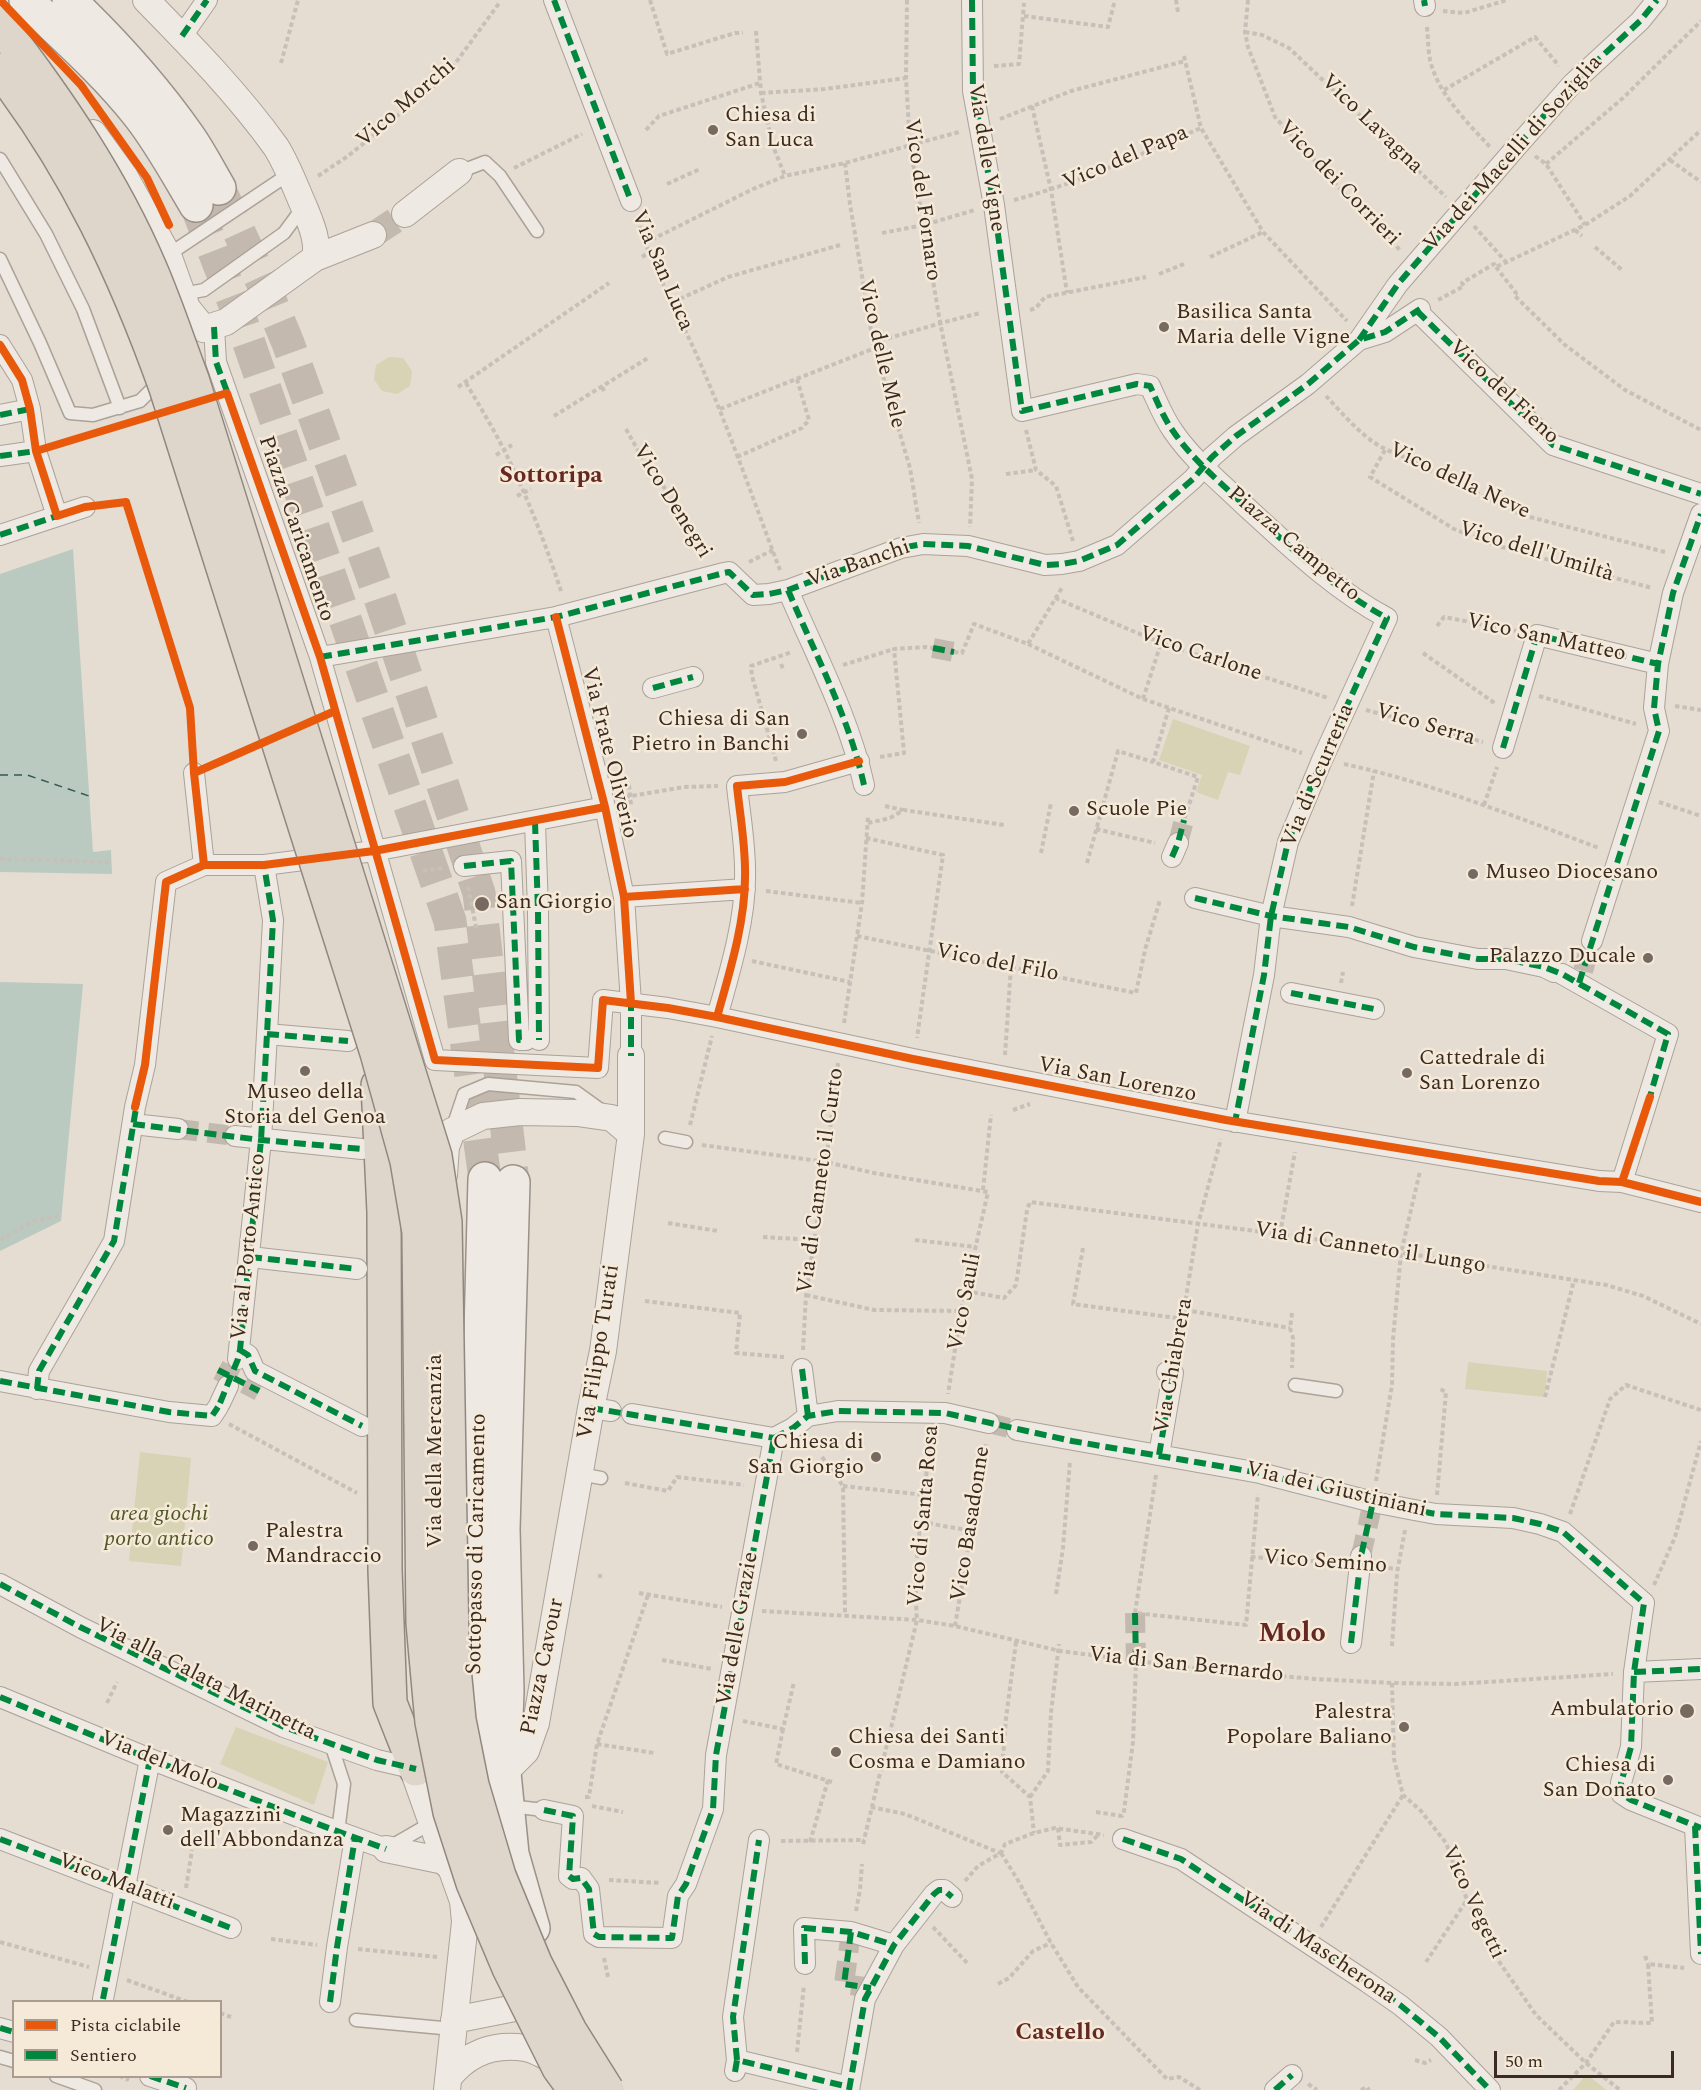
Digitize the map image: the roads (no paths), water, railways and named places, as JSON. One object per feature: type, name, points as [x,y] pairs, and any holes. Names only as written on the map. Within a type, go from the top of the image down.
[{"type":"highway","points":[[0,25],[60,106],[95,162],[136,238],[166,306],[195,390],[435,1156],[445,1222],[452,1648],[459,1720],[472,1785],[499,1876],[535,1963],[570,2031],[607,2090]]},
{"type":"highway","points":[[3,65],[103,233],[144,324],[166,388],[362,1047],[407,1161],[419,1232],[423,1623],[432,1722],[450,1812],[473,1883],[509,1968],[560,2068],[578,2083]]},
{"type":"highway","points":[[362,1047],[384,1212],[385,1570],[390,1703],[416,1769]]},
{"type":"main road","points":[[26,0],[104,74],[140,116],[171,162],[207,197],[190,138],[150,85],[112,42],[69,0]]},
{"type":"main road","name":"Sottopasso di Caricamento","points":[[499,1180],[507,1691],[492,1771],[488,1865],[500,1907]]},
{"type":"main road","points":[[492,1771],[508,1806],[512,1854],[532,1925],[553,1977],[598,2058],[621,2090]]},
{"type":"main road","points":[[500,1907],[509,1939],[536,2004],[578,2083]]},
{"type":"street","points":[[146,0],[182,36],[277,149],[304,206],[316,241],[315,258]]},
{"type":"street","points":[[182,36],[207,0]]},
{"type":"street","name":"Via San Luca","points":[[554,0],[631,201]]},
{"type":"street","name":"Via delle Vigne","points":[[972,0],[973,91],[994,205],[1022,411],[1061,403]]},
{"type":"street","name":"Via dei Macelli di Soziglia","points":[[1356,334],[1518,144],[1574,83],[1640,21],[1657,0]]},
{"type":"street","points":[[0,13],[62,89],[125,177],[168,255],[201,336],[226,322],[315,258],[374,236]]},
{"type":"street","points":[[405,214],[459,172]]},
{"type":"street","name":"Vico del Fieno","points":[[1356,334],[1385,332],[1419,310],[1553,445],[1701,494]]},
{"type":"street","name":"Via Banchi","points":[[719,575],[729,572],[753,595],[769,594],[792,589],[901,548],[923,544],[968,546],[1045,565],[1078,561],[1118,545],[1193,479],[1207,462],[1236,436],[1314,387],[1356,334]]},
{"type":"street","name":"Piazza Caricamento","points":[[201,336],[216,362],[320,657],[374,851]]},
{"type":"street","points":[[0,345],[22,380],[30,409],[36,451],[57,516]]},
{"type":"street","name":"Piazza Campetto","points":[[1061,403],[1137,384],[1150,386],[1162,405],[1173,431],[1207,462],[1289,546],[1365,606],[1388,618]]},
{"type":"street","points":[[0,414],[30,409]]},
{"type":"street","points":[[0,456],[36,451]]},
{"type":"street","points":[[0,535],[85,507]]},
{"type":"street","points":[[1592,941],[1659,731],[1654,708],[1658,664],[1673,593],[1701,514]]},
{"type":"street","name":"Piazza Caricamento","points":[[320,657],[562,615],[719,575]]},
{"type":"street","points":[[792,589],[813,649],[824,671],[859,761],[864,785]]},
{"type":"street","name":"Via Frate Oliverio","points":[[562,615],[624,897],[631,1003]]},
{"type":"street","name":"Via di Scurreria","points":[[1231,1121],[1264,975],[1271,916],[1288,842],[1322,760],[1388,618]]},
{"type":"street","name":"Vico San Matteo","points":[[1503,747],[1537,635],[1658,664]]},
{"type":"street","points":[[654,688],[693,677]]},
{"type":"street","points":[[717,1017],[734,957],[745,889],[745,861],[737,786],[780,782],[859,761]]},
{"type":"street","points":[[194,773],[204,865]]},
{"type":"street","points":[[37,1389],[39,1371],[114,1241],[145,1065],[166,882],[204,865],[264,865],[374,851],[605,807]]},
{"type":"street","points":[[464,866],[511,861],[519,1040],[532,1040],[538,910],[535,822]]},
{"type":"street","points":[[374,851],[435,1060],[598,1068],[603,1000],[631,1003]]},
{"type":"street","name":"Via al Porto Antico","points":[[264,865],[273,920],[261,1140],[239,1354],[248,1355],[255,1371],[362,1426]]},
{"type":"street","points":[[624,897],[745,889]]},
{"type":"street","points":[[1195,898],[1271,916],[1349,927],[1414,947],[1478,959],[1506,959],[1544,967],[1570,975],[1668,1034],[1622,1182]]},
{"type":"street","points":[[1292,993],[1374,1009]]},
{"type":"street","name":"Via San Lorenzo","points":[[631,1003],[717,1017],[914,1059],[1231,1121],[1599,1181],[1622,1182],[1701,1202]]},
{"type":"street","name":"Via Filippo Turati","points":[[563,1570],[591,1476],[601,1409],[603,1351],[630,1129],[631,1003]]},
{"type":"street","points":[[267,1034],[362,1047]]},
{"type":"street","name":"Via della Mercanzia","points":[[416,1769],[418,1709],[432,1674],[442,1632],[434,1476],[439,1209],[446,1147],[452,1131],[483,1116],[520,1112],[577,1113],[630,1129]]},
{"type":"street","points":[[133,1124],[178,1129]]},
{"type":"street","points":[[235,1136],[362,1149]]},
{"type":"street","points":[[250,1257],[357,1269]]},
{"type":"street","points":[[802,1364],[808,1416]]},
{"type":"street","name":"Via Chiabrera","points":[[1159,1455],[1170,1373]]},
{"type":"street","points":[[0,1381],[169,1413],[219,1403]]},
{"type":"street","points":[[632,1414],[774,1438],[793,1428],[808,1416],[838,1411],[940,1412],[989,1423]]},
{"type":"street","name":"Via dei Giustiniani","points":[[1017,1430],[1260,1473],[1409,1509],[1436,1514],[1513,1518],[1563,1532],[1639,1598],[1634,1671]]},
{"type":"street","name":"Via delle Grazie","points":[[544,1810],[573,1816],[569,1876],[573,1879],[581,1878],[589,1889],[594,1934],[599,1937],[672,1938],[678,1896],[686,1884],[713,1809],[716,1755],[774,1438]]},
{"type":"street","points":[[1351,1643],[1361,1560]]},
{"type":"street","name":"Piazza Cavour","points":[[492,1771],[526,1751],[536,1723],[563,1570]]},
{"type":"street","points":[[0,1584],[80,1627],[284,1727],[377,1760],[416,1769],[463,1900],[465,1922],[448,2083]]},
{"type":"street","points":[[1696,1961],[1698,1827],[1631,1800],[1622,1794],[1621,1783],[1631,1747],[1634,1671],[1701,1669]]},
{"type":"street","name":"Via del Molo","points":[[0,1698],[347,1835],[386,1849],[449,1862]]},
{"type":"street","points":[[103,1999],[150,1759]]},
{"type":"street","points":[[330,2002],[347,1835]]},
{"type":"street","name":"Vico Malatti","points":[[0,1839],[231,1928]]},
{"type":"street","name":"Via di Mascherona","points":[[1123,1839],[1181,1859],[1408,2011],[1454,2051],[1490,2090]]},
{"type":"street","points":[[759,1840],[734,2017],[736,2066],[794,2073],[849,2089],[865,1999],[894,1945],[934,1894],[939,1890],[944,1890],[952,1897]]},
{"type":"street","points":[[449,1862],[500,1907]]},
{"type":"street","points":[[805,1964],[804,1928],[851,1932],[894,1945]]},
{"type":"street","points":[[454,2024],[558,1998],[567,2002]]},
{"type":"street","points":[[448,2083],[459,2063],[472,2055],[492,2049],[512,2047],[526,2048],[578,2083]]},
{"type":"street","points":[[1275,2090],[1292,2075]]},
{"type":"street","points":[[156,2078],[186,2088]]},
{"type":"lane","points":[[3,65],[58,138],[115,232]]},
{"type":"lane","points":[[0,159],[46,234],[83,309],[120,408]]},
{"type":"lane","points":[[459,172],[485,162],[500,176],[537,231]]},
{"type":"lane","points":[[168,255],[289,174]]},
{"type":"lane","points":[[143,282],[185,301],[284,233],[304,206]]},
{"type":"lane","points":[[0,259],[70,413],[93,415],[140,401],[201,336]]},
{"type":"lane","points":[[665,1138],[686,1142]]},
{"type":"lane","points":[[1295,1385],[1336,1391]]},
{"type":"lane","name":"Via alla Calata Marinetta","points":[[0,1574],[190,1675],[331,1744],[344,1784],[347,1835]]},
{"type":"lane","points":[[386,1849],[434,1822],[464,1800],[475,1781],[492,1771]]},
{"type":"lane","points":[[508,1806],[544,1810]]},
{"type":"lane","points":[[356,2020],[454,2024]]},
{"type":"lane","points":[[62,2078],[95,2090]]},
{"type":"tunnel","points":[[219,188],[288,343],[379,595],[479,893],[513,1182]]},
{"type":"tunnel","points":[[196,205],[242,323],[450,921],[485,1179]]},
{"type":"tunnel","points":[[373,235],[405,214]]},
{"type":"tunnel","points":[[933,648],[954,652]]},
{"type":"tunnel","points":[[1178,843],[1184,820]]},
{"type":"tunnel","points":[[1583,971],[1592,941]]},
{"type":"tunnel","points":[[178,1129],[235,1136]]},
{"type":"tunnel","points":[[218,1370],[259,1391]]},
{"type":"tunnel","points":[[989,1423],[1017,1430]]},
{"type":"tunnel","points":[[1361,1556],[1373,1502]]},
{"type":"tunnel","points":[[1135,1613],[1136,1662]]},
{"type":"tunnel","points":[[851,1932],[844,1984],[871,1988]]},
{"type":"place","name":"Chiesa di San Luca","points":[[713,130]]},
{"type":"place","name":"Basilica Santa Maria delle Vigne","points":[[1164,327]]},
{"type":"place","name":"Chiesa di San Pietro in Banchi","points":[[802,734]]},
{"type":"place","name":"Scuole Pie","points":[[1074,811]]},
{"type":"place","name":"Museo Diocesano","points":[[1473,874]]},
{"type":"place","name":"San Giorgio","points":[[482,904]]},
{"type":"place","name":"Palazzo Ducale","points":[[1648,958]]},
{"type":"place","name":"Museo della Storia del Genoa","points":[[305,1071]]},
{"type":"place","name":"Cattedrale di San Lorenzo","points":[[1407,1073]]},
{"type":"place","name":"Chiesa di San Giorgio","points":[[876,1457]]},
{"type":"place","name":"Palestra Mandraccio","points":[[253,1546]]},
{"type":"place","name":"Ambulatorio","points":[[1687,1711]]},
{"type":"place","name":"Palestra Popolare Baliano","points":[[1404,1727]]},
{"type":"place","name":"Chiesa dei Santi Cosma e Damiano","points":[[836,1752]]},
{"type":"place","name":"Chiesa di San Donato","points":[[1668,1780]]},
{"type":"place","name":"Magazzini dell'Abbondanza","points":[[168,1830]]},
{"type":"district","name":"Sottoripa","points":[[551,477]]},
{"type":"district","name":"Molo","points":[[1292,1636]]},
{"type":"district","name":"Castello","points":[[1060,2034]]},
{"type":"park label","name":"area giochi porto antico","points":[[159,1528]]}]
